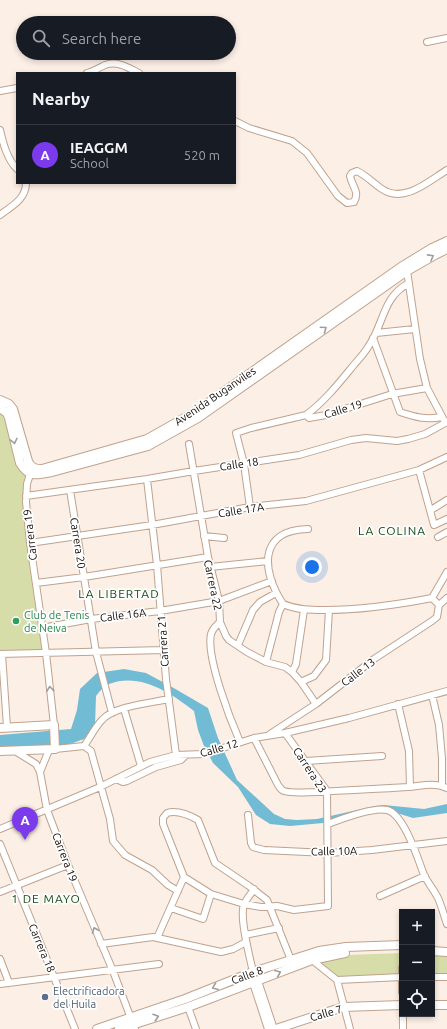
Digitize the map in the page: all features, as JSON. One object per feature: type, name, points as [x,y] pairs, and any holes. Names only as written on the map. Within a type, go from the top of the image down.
[{"type":"main road","name":"Avenida Buganviles","points":[[31,471],[147,439],[195,412],[401,267],[432,248],[447,241]]},
{"type":"main road","name":"Avenida Buganviles","points":[[31,471],[39,475],[148,446],[198,418],[407,271],[435,254],[447,249]]},
{"type":"main road","points":[[0,400],[9,404],[13,409],[31,471]]},
{"type":"main road","points":[[0,408],[7,413],[9,418],[20,463],[24,468],[31,471]]},
{"type":"main road","points":[[4,727],[54,727]]},
{"type":"main road","name":"Carrera 19","points":[[53,748],[54,727]]},
{"type":"main road","points":[[0,751],[53,748]]},
{"type":"main road","name":"Calle 8","points":[[119,1029],[253,972],[291,960],[330,949],[399,945]]},
{"type":"main road","points":[[435,946],[447,947]]},
{"type":"main road","name":"Calle 8","points":[[96,1029],[132,1024],[188,1007],[312,960],[332,954],[399,950]]},
{"type":"main road","points":[[435,951],[447,952]]},
{"type":"main road","name":"Calle 7","points":[[275,1029],[344,1009],[399,1005]]},
{"type":"main road","points":[[435,1005],[447,1005]]},
{"type":"main road","name":"Calle 7","points":[[290,1029],[344,1009],[399,1010]]},
{"type":"main road","points":[[435,1010],[447,1010]]},
{"type":"street","points":[[427,42],[447,38]]},
{"type":"street","points":[[91,72],[107,64],[117,63],[138,72]]},
{"type":"street","points":[[0,91],[16,88]]},
{"type":"street","points":[[236,122],[249,128],[292,141],[307,153],[338,196],[347,203],[354,202],[357,197],[350,176],[352,173],[357,171],[366,175],[383,190],[398,194],[408,193],[447,170]]},
{"type":"street","points":[[0,130],[6,152],[12,164],[16,168]]},
{"type":"street","points":[[0,215],[24,195],[26,184]]},
{"type":"street","points":[[407,271],[420,359],[427,388],[444,420]]},
{"type":"street","points":[[306,415],[314,409],[345,376],[369,347],[392,296],[409,283]]},
{"type":"street","points":[[374,336],[415,329]]},
{"type":"street","points":[[374,336],[392,394],[400,412],[422,419],[444,420]]},
{"type":"street","name":"Calle 19","points":[[244,464],[236,433],[306,415],[309,418],[326,415],[392,394],[427,388]]},
{"type":"street","name":"Calle 18","points":[[26,496],[299,455],[351,440],[366,438],[397,441],[408,439],[425,434],[444,420]]},
{"type":"street","name":"Carrera 22","points":[[188,444],[194,471],[208,557],[218,600],[220,622],[214,627],[211,635],[212,657],[227,712],[240,742]]},
{"type":"street","name":"Calle 17A","points":[[30,543],[201,517],[250,507],[306,501],[419,470],[447,457]]},
{"type":"street","points":[[244,464],[250,507]]},
{"type":"street","points":[[419,470],[434,525],[447,519]]},
{"type":"street","name":"Carrera 19","points":[[31,471],[26,496],[30,543],[46,653],[54,727]]},
{"type":"street","name":"Carrera 21","points":[[147,479],[157,565],[166,679],[176,755]]},
{"type":"street","name":"Carrera 20","points":[[70,490],[96,652],[112,713]]},
{"type":"street","points":[[431,510],[447,500]]},
{"type":"street","points":[[308,529],[291,532],[276,539],[270,546],[268,561],[276,593],[283,604],[292,608],[304,610],[358,610],[432,598],[447,572]]},
{"type":"street","points":[[438,537],[447,532]]},
{"type":"street","points":[[204,536],[224,538]]},
{"type":"street","points":[[36,583],[84,577],[208,557]]},
{"type":"street","points":[[210,567],[268,561]]},
{"type":"street","name":"Calle 16A","points":[[42,628],[90,619],[160,611],[218,600],[272,581]]},
{"type":"street","points":[[238,645],[253,610],[260,602],[276,593]]},
{"type":"street","points":[[432,598],[440,605]]},
{"type":"street","name":"Calle 13","points":[[268,735],[316,704],[374,659],[437,616],[440,605],[447,598]]},
{"type":"street","points":[[266,662],[279,612],[283,604]]},
{"type":"street","points":[[292,672],[296,664],[304,610]]},
{"type":"street","points":[[301,682],[314,676],[326,660],[329,610]]},
{"type":"street","points":[[220,622],[226,636],[238,645],[266,662],[285,667],[292,672],[316,704]]},
{"type":"street","points":[[4,727],[1,654],[164,650]]},
{"type":"street","name":"Calle 12","points":[[0,829],[100,787],[141,766],[176,755],[204,754],[254,738],[285,733],[349,718],[447,692]]},
{"type":"street","points":[[254,738],[281,789],[294,792],[327,791],[410,787],[426,784],[444,787],[445,758],[432,695]]},
{"type":"street","points":[[84,746],[101,721],[112,713],[168,697]]},
{"type":"street","points":[[398,704],[409,751],[410,787]]},
{"type":"street","points":[[124,709],[141,766]]},
{"type":"street","name":"Carrera 23","points":[[270,906],[294,910],[328,906],[327,791],[285,733]]},
{"type":"street","points":[[53,748],[84,746],[91,751],[110,819],[113,841],[125,854],[152,870],[168,885],[178,891]]},
{"type":"street","name":"Carrera 19","points":[[53,748],[40,772],[47,810],[132,1024]]},
{"type":"street","points":[[15,750],[36,764],[40,772]]},
{"type":"street","points":[[116,779],[123,782],[127,781],[156,767],[181,760],[186,755]]},
{"type":"street","points":[[306,761],[382,756]]},
{"type":"street","points":[[328,824],[360,814],[382,810],[389,811],[393,814],[401,822],[425,876],[438,899],[447,924]]},
{"type":"street","points":[[270,906],[244,904],[211,894],[184,877],[163,824],[167,813],[172,812],[191,816],[198,820],[215,862],[254,889],[267,900],[270,906],[279,928],[291,960]]},
{"type":"street","name":"Calle 10A","points":[[248,815],[251,843],[256,848],[328,853],[412,846],[447,841]]},
{"type":"street","name":"Carrera 18","points":[[0,844],[75,1029]]},
{"type":"street","points":[[0,892],[68,865]]},
{"type":"street","points":[[380,896],[425,876]]},
{"type":"street","points":[[157,938],[184,877]]},
{"type":"street","points":[[253,972],[246,942],[242,910],[244,904],[254,889]]},
{"type":"street","points":[[171,908],[203,919],[211,894]]},
{"type":"street","points":[[245,935],[279,928]]},
{"type":"street","points":[[101,944],[149,937],[221,952],[233,949],[246,942]]},
{"type":"street","points":[[0,959],[9,983]]},
{"type":"street","points":[[312,960],[337,980],[350,1029]]},
{"type":"street","points":[[0,984],[159,964]]},
{"type":"street","points":[[337,980],[399,977]]},
{"type":"street","points":[[435,977],[447,977]]},
{"type":"street","points":[[256,982],[268,1029]]},
{"type":"street","points":[[256,982],[275,1029]]},
{"type":"street","points":[[188,1007],[196,1029]]},
{"type":"street","points":[[403,1017],[403,1029]]},
{"type":"green space","points":[[0,408],[17,452],[30,474],[26,496],[46,653],[0,654]]},
{"type":"green space","points":[[399,953],[399,975],[339,977],[319,961],[346,955]]},
{"type":"green space","points":[[435,954],[447,955],[447,974],[435,974]]},
{"type":"water","points":[[124,669],[146,673],[208,708],[218,738],[237,780],[274,814],[285,819],[317,819],[384,805],[424,809],[447,804],[447,813],[413,818],[384,809],[323,823],[290,826],[270,824],[256,815],[238,787],[213,763],[198,730],[194,711],[165,691],[154,686],[132,681],[121,681],[109,684],[96,696],[95,726],[84,739],[70,744],[44,748],[0,751],[0,735],[71,729],[77,710],[80,689],[97,673]]},
{"type":"place","name":"Club de Tenis de Neiva","points":[[16,621]]},
{"type":"place","name":"IEAGGM","points":[[25,840]]},
{"type":"place","name":"Electrificadora del Huila","points":[[45,997]]},
{"type":"district","name":"LA COLINA","points":[[392,530]]},
{"type":"district","name":"LA LIBERTAD","points":[[119,593]]},
{"type":"district","name":"1 DE MAYO","points":[[46,898]]}]
